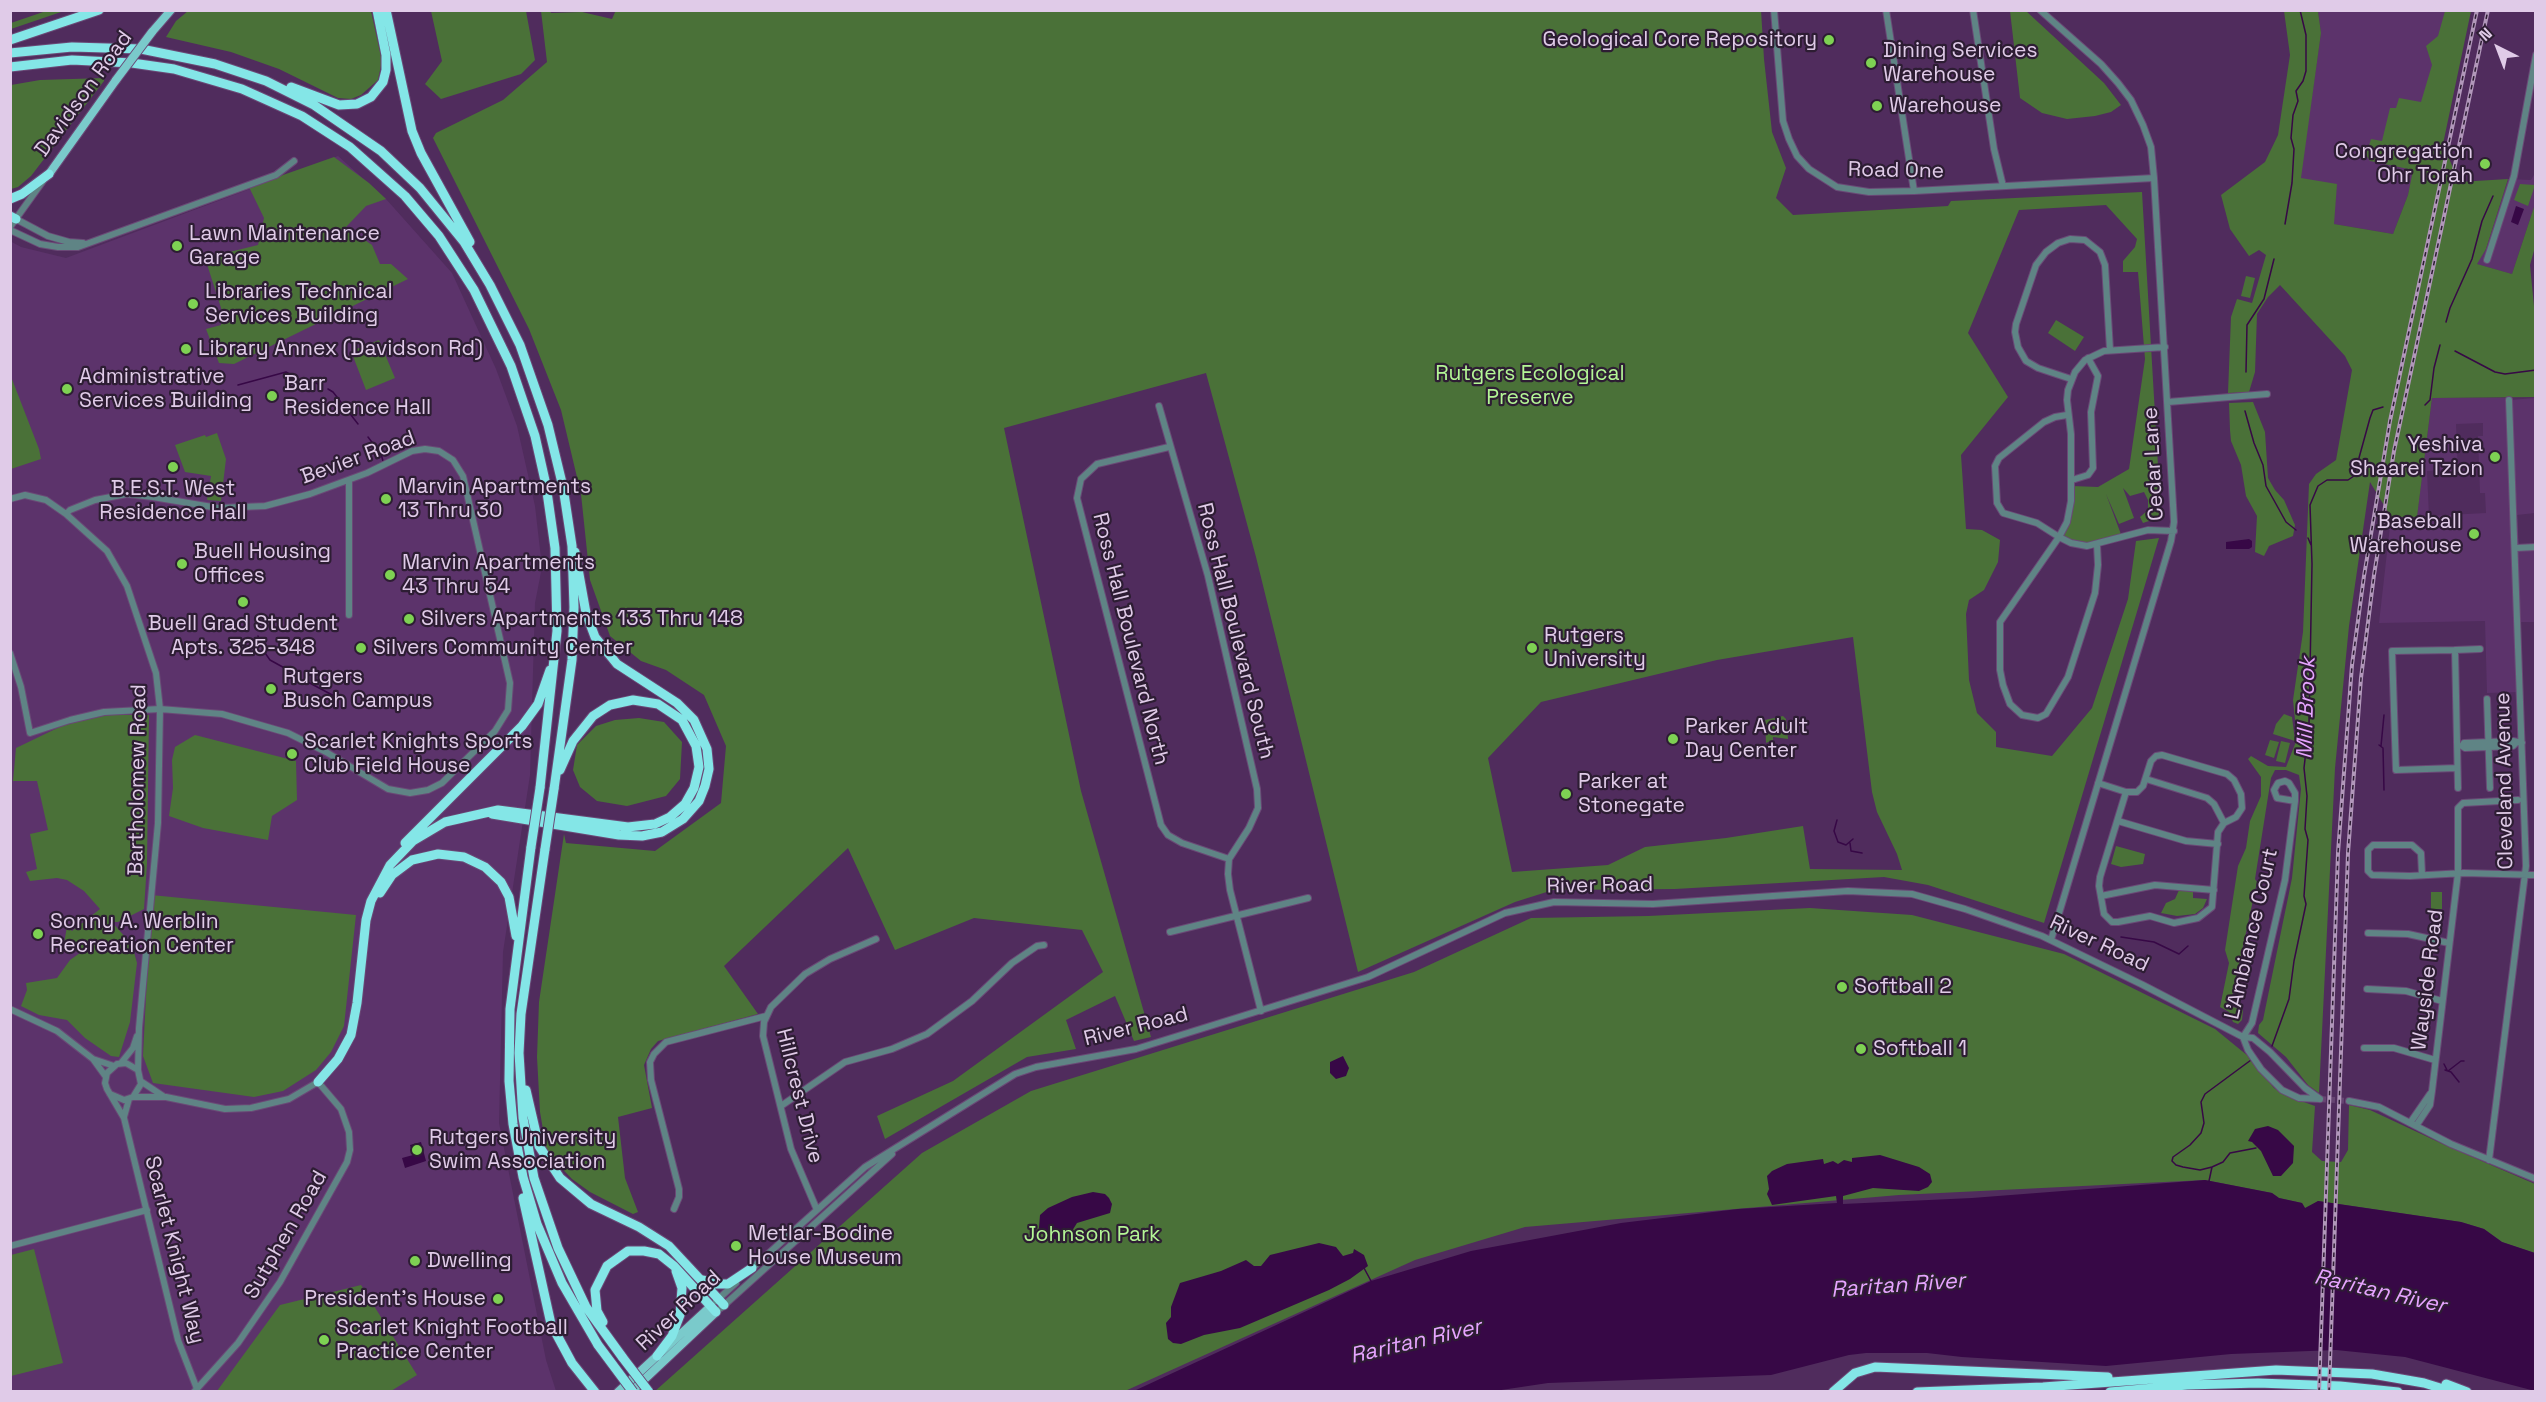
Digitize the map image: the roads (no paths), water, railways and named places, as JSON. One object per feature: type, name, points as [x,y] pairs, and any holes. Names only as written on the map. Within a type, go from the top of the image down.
[{"type":"highway","points":[[10,40],[99,10]]},
{"type":"highway","points":[[280,88],[290,87],[339,105],[357,104],[371,97],[383,82],[386,70],[386,55],[377,10]]},
{"type":"highway","points":[[386,10],[407,114],[416,142],[479,256],[486,277]]},
{"type":"highway","points":[[10,53],[72,47],[141,49],[215,64],[280,88],[340,121],[401,169],[441,212],[486,277],[520,345],[539,394],[556,456],[572,546],[574,607],[572,660],[524,983],[519,1053],[523,1118],[534,1178],[558,1248],[586,1307],[649,1392]]},
{"type":"highway","points":[[10,67],[84,60],[174,69],[233,86],[277,104],[328,131],[358,153],[405,196],[433,228],[458,262],[494,327],[519,386],[546,485],[555,548],[558,599],[556,654],[510,1009],[508,1050],[510,1092],[523,1177],[530,1206],[544,1243],[572,1302],[598,1345],[632,1392]]},
{"type":"highway","points":[[10,74],[84,60]]},
{"type":"highway","points":[[10,199],[22,194],[49,174]]},
{"type":"highway","points":[[484,813],[583,830],[642,836],[662,832],[679,822],[694,807],[705,786],[708,769],[707,749],[694,720],[676,703],[617,664],[595,637],[586,613],[578,556],[572,546]]},
{"type":"highway","points":[[318,1082],[343,1052],[353,1025],[368,909],[382,877],[403,849],[406,840],[530,716],[544,689],[556,654]]},
{"type":"highway","points":[[403,849],[437,826],[460,817],[498,810],[628,827],[655,824],[675,813],[688,799],[698,777],[698,753],[687,727],[667,708],[650,701],[624,701],[601,710],[585,723],[567,752],[554,786]]},
{"type":"highway","points":[[368,909],[392,875],[404,864],[424,855],[456,855],[485,867],[501,882],[511,905],[518,947]]},
{"type":"highway","points":[[519,1053],[539,1146],[560,1178],[591,1204],[657,1237],[678,1254],[700,1279],[717,1305]]},
{"type":"highway","points":[[523,1177],[522,1195],[551,1324],[572,1363],[593,1392]]},
{"type":"highway","points":[[623,1358],[597,1311],[594,1290],[607,1266],[628,1251],[658,1254],[717,1305]]},
{"type":"highway","points":[[657,1356],[672,1336],[680,1315],[682,1288],[674,1266]]},
{"type":"highway","points":[[700,1279],[716,1284],[728,1284],[752,1268]]},
{"type":"highway","points":[[1833,1392],[1855,1373],[1867,1368],[1880,1367],[2146,1379]]},
{"type":"highway","points":[[1917,1392],[2022,1388],[2276,1370],[2340,1371],[2428,1379],[2467,1392]]},
{"type":"highway","points":[[2393,1377],[2453,1392]]},
{"type":"highway","points":[[2110,1392],[2234,1383],[2309,1384],[2398,1392]]},
{"type":"highway","points":[[2182,1392],[2234,1383]]},
{"type":"main road","name":"Davidson Road","points":[[49,174],[163,15],[171,10]]},
{"type":"main road","name":"River Road","points":[[618,1392],[717,1305]]},
{"type":"main road","name":"River Road","points":[[632,1392],[717,1305]]},
{"type":"street","name":"Road One","points":[[1774,10],[1783,121],[1797,156],[1809,169],[1837,187],[1869,192],[1914,191],[2154,178]]},
{"type":"street","points":[[1886,10],[1914,191]]},
{"type":"street","points":[[1973,10],[1994,149],[2003,186]]},
{"type":"street","name":"Cedar Lane","points":[[2040,10],[2101,63],[2131,100],[2151,147],[2165,347],[2174,531],[2051,940]]},
{"type":"street","points":[[2487,260],[2514,176],[2535,55]]},
{"type":"street","points":[[12,223],[40,244],[58,248],[78,247],[276,175],[294,161]]},
{"type":"street","name":"Davidson Road","points":[[12,223],[49,174]]},
{"type":"street","points":[[12,223],[69,242],[86,243]]},
{"type":"street","points":[[2071,379],[2038,368],[2026,361],[2018,347],[2015,332],[2037,266],[2046,252],[2058,243],[2071,239],[2085,240],[2100,252],[2105,265],[2110,350]]},
{"type":"street","points":[[2097,545],[2096,591],[2068,677],[2050,711],[2038,718],[2027,717],[2014,708],[2003,685],[2000,669],[2000,622],[2059,537],[2070,512],[2072,480],[2067,415],[2071,379],[2088,358],[2110,350],[2165,347]]},
{"type":"street","points":[[2072,480],[2088,475],[2093,468],[2091,412],[2098,376],[2088,358]]},
{"type":"street","points":[[2168,402],[2267,394]]},
{"type":"street","name":"Cleveland Avenue","points":[[2489,1160],[2526,855],[2519,743],[2516,548],[2509,400]]},
{"type":"street","name":"Ross Hall Boulevard South","points":[[1159,406],[1208,576],[1257,789],[1258,808],[1229,859]]},
{"type":"street","points":[[2067,415],[2054,417],[2044,422],[1999,458],[1995,466],[1997,503],[2003,513],[2037,523],[2059,537],[2078,545],[2097,545],[2148,530],[2174,531]]},
{"type":"street","name":"Ross Hall Boulevard North","points":[[1169,447],[1097,464],[1081,479],[1077,498],[1161,825],[1168,835],[1182,843],[1229,859]]},
{"type":"street","name":"Bevier Road","points":[[66,514],[94,500],[127,495],[153,496],[207,507],[256,507],[310,494],[377,470],[411,451],[421,449],[439,451],[455,463],[463,476],[510,683],[508,710],[495,731],[442,783],[428,790],[410,793],[388,789],[306,742],[260,724],[222,714],[160,709]]},
{"type":"street","points":[[349,480],[349,615]]},
{"type":"street","name":"Bartholomew Road","points":[[10,499],[25,495],[46,500],[66,514],[107,550],[128,586],[156,673],[160,709],[157,838],[138,1070]]},
{"type":"street","points":[[2516,548],[2535,547]]},
{"type":"street","points":[[2457,768],[2396,770],[2392,651],[2480,649]]},
{"type":"street","points":[[2455,650],[2460,746],[2457,768],[2458,788]]},
{"type":"street","points":[[10,653],[21,687],[30,733],[104,712],[160,709]]},
{"type":"street","points":[[2487,699],[2490,788]]},
{"type":"street","points":[[2460,746],[2464,743],[2489,745],[2513,741],[2519,743]]},
{"type":"street","points":[[2098,783],[2126,792],[2137,792],[2146,779],[2151,761],[2159,755],[2227,774],[2234,780],[2243,802],[2240,813],[2224,823],[2218,832],[2212,907],[2204,915],[2189,921],[2174,923],[2150,916],[2112,922],[2104,914],[2100,877],[2126,792]]},
{"type":"street","points":[[2146,779],[2207,798],[2214,804],[2224,823]]},
{"type":"street","name":"Wayside Road","points":[[2413,1124],[2430,1105],[2432,1091],[2458,873],[2458,808],[2463,803],[2518,800]]},
{"type":"street","name":"L'Ambiance Court","points":[[2243,1037],[2252,1023],[2285,880],[2295,801]]},
{"type":"street","points":[[2118,820],[2186,841],[2218,844]]},
{"type":"street","points":[[2422,874],[2421,853],[2412,845],[2373,845],[2368,850],[2368,871],[2372,875],[2410,876],[2458,873],[2535,875]]},
{"type":"street","points":[[1229,859],[1230,890],[1261,1011]]},
{"type":"street","points":[[2101,896],[2155,885],[2214,890]]},
{"type":"street","name":"River Road","points":[[717,1305],[752,1268],[865,1167],[1015,1074],[1036,1067],[1136,1049],[1261,1011],[1385,970],[1504,913],[1554,902],[1653,904],[1808,892],[1912,894],[1965,909],[2051,940],[2243,1037],[2256,1040],[2305,1088],[2320,1099],[2299,1098],[2282,1090],[2261,1069],[2248,1050],[2243,1037]]},
{"type":"street","points":[[1170,932],[1308,897]]},
{"type":"street","points":[[2368,933],[2408,934],[2449,943]]},
{"type":"street","name":"Hillcrest Drive","points":[[817,1210],[791,1149],[763,1036],[766,1016],[781,996],[805,974],[830,959],[876,939]]},
{"type":"street","points":[[781,1106],[839,1065],[892,1049],[927,1034],[972,1001],[1012,963],[1037,946],[1044,945]]},
{"type":"street","points":[[2367,989],[2406,992],[2442,1001]]},
{"type":"street","points":[[10,1010],[57,1031],[93,1059],[106,1077],[107,1089],[124,1118]]},
{"type":"street","points":[[674,1209],[679,1189],[650,1071],[654,1054],[666,1042],[766,1016]]},
{"type":"street","name":"Bartholomew Road","points":[[117,1065],[133,1048],[140,1028]]},
{"type":"street","points":[[2364,1048],[2394,1048],[2435,1060]]},
{"type":"street","points":[[93,1059],[117,1065],[131,1065],[138,1070],[140,1089],[131,1098],[124,1118]]},
{"type":"street","points":[[106,1077],[117,1065]]},
{"type":"street","points":[[141,1082],[166,1097]]},
{"type":"street","points":[[110,1094],[118,1099],[166,1097],[225,1108],[251,1108],[289,1099],[318,1082]]},
{"type":"street","name":"Sutphen Road","points":[[196,1390],[238,1343],[268,1301],[347,1162],[350,1141],[345,1118],[338,1105],[318,1082]]},
{"type":"street","points":[[2349,1101],[2379,1107],[2489,1160],[2535,1179]]},
{"type":"street","name":"Scarlet Knight Way","points":[[124,1118],[178,1340],[196,1390]]},
{"type":"street","name":"River Road","points":[[717,1305],[904,1144]]},
{"type":"street","points":[[10,1246],[147,1210]]},
{"type":"water","points":[[2516,206],[2524,209],[2518,225],[2511,222]]},
{"type":"water","points":[[2249,539],[2252,541],[2252,547],[2249,549],[2226,549],[2226,542]]},
{"type":"water","points":[[1343,1056],[1349,1068],[1346,1076],[1336,1079],[1330,1073],[1330,1062]]},
{"type":"water","points":[[2268,1126],[2278,1130],[2294,1146],[2293,1163],[2281,1176],[2273,1176],[2261,1151],[2248,1141],[2255,1129]]},
{"type":"water","name":"Rutgers University Swim Association","points":[[421,1142],[426,1161],[405,1168],[402,1158],[413,1155],[410,1145]]},
{"type":"water","name":"Raritan River","points":[[1880,1155],[1919,1167],[1930,1174],[1932,1182],[1928,1187],[1919,1191],[1873,1188],[1843,1196],[1843,1204],[1972,1198],[2205,1180],[2272,1193],[2279,1198],[2302,1203],[2305,1208],[2318,1201],[2461,1222],[2484,1229],[2502,1242],[2535,1253],[2535,1391],[2405,1357],[2336,1350],[2231,1354],[2106,1366],[1927,1353],[1866,1353],[1849,1355],[1771,1375],[1548,1383],[1488,1392],[1134,1391],[1371,1281],[1471,1251],[1621,1223],[1738,1209],[1837,1203],[1836,1196],[1772,1205],[1767,1194],[1769,1189],[1767,1176],[1787,1164],[1823,1159],[1824,1164],[1833,1161],[1838,1164],[1844,1160],[1852,1162],[1852,1158]]},
{"type":"water","points":[[1093,1192],[1105,1194],[1109,1198],[1112,1204],[1110,1213],[1077,1223],[1072,1231],[1057,1240],[1047,1236],[1039,1228],[1040,1215],[1048,1208],[1072,1197]]},
{"type":"water","points":[[1319,1243],[1336,1247],[1343,1256],[1353,1253],[1354,1249],[1364,1255],[1368,1266],[1329,1290],[1240,1328],[1204,1335],[1181,1344],[1173,1343],[1168,1339],[1166,1323],[1171,1317],[1171,1307],[1180,1283],[1221,1271],[1246,1260],[1254,1266],[1261,1266],[1270,1255]]},
{"type":"waterway","points":[[2285,224],[2292,183],[2294,149],[2291,138],[2293,115],[2298,101],[2296,91],[2306,71],[2306,35],[2300,10]]},
{"type":"waterway","points":[[2446,322],[2472,259],[2482,221],[2493,196]]},
{"type":"waterway","points":[[2246,372],[2247,325],[2264,299],[2274,259]]},
{"type":"waterway","name":"Mill Brook","points":[[2425,405],[2430,400],[2440,345]]},
{"type":"waterway","name":"Mill Brook","points":[[2455,351],[2495,372],[2505,374],[2536,370]]},
{"type":"waterway","points":[[238,385],[286,372],[304,383],[314,382],[322,386]]},
{"type":"waterway","points":[[328,389],[333,392],[358,424]]},
{"type":"waterway","name":"Mill Brook","points":[[2272,1046],[2289,999],[2306,904],[2304,896],[2308,840],[2305,829],[2307,796],[2304,768],[2309,724],[2312,564],[2310,505],[2318,486],[2327,480],[2348,480],[2354,476],[2373,410],[2383,407]]},
{"type":"waterway","points":[[2245,411],[2263,465],[2266,486],[2286,522],[2296,530]]},
{"type":"waterway","points":[[368,437],[381,454],[383,461]]},
{"type":"waterway","name":"Mill Brook","points":[[2308,538],[2311,545]]},
{"type":"waterway","points":[[258,636],[260,644]]},
{"type":"waterway","points":[[263,650],[270,660],[299,676]]},
{"type":"waterway","points":[[304,680],[338,698]]},
{"type":"waterway","points":[[2381,746],[2384,715]]},
{"type":"waterway","points":[[2379,745],[2383,748],[2384,790]]},
{"type":"waterway","points":[[1837,820],[1834,831],[1838,842],[1846,845],[1853,839]]},
{"type":"waterway","points":[[1850,843],[1851,851],[1862,853]]},
{"type":"waterway","points":[[2121,937],[2154,942],[2179,954],[2188,946]]},
{"type":"waterway","name":"Mill Brook","points":[[2212,1167],[2200,1170],[2176,1165],[2172,1161],[2173,1157],[2190,1145],[2201,1133],[2204,1123],[2201,1102],[2205,1094],[2251,1060]]},
{"type":"waterway","points":[[2448,1071],[2464,1061]]},
{"type":"waterway","points":[[2444,1064],[2447,1070]]},
{"type":"waterway","points":[[2445,1070],[2451,1072],[2459,1082]]},
{"type":"waterway","points":[[2209,1181],[2212,1167],[2223,1162],[2230,1153],[2256,1148]]},
{"type":"waterway","points":[[1364,1268],[1371,1281]]},
{"type":"tunnel","points":[[2320,1099],[2349,1101]]},
{"type":"railway","points":[[2319,1392],[2338,853],[2352,665],[2364,576],[2390,421],[2477,10]]},
{"type":"railway","points":[[2329,1392],[2348,853],[2361,678],[2374,575],[2394,451],[2488,10]]},
{"type":"place","name":"Geological Core Repository","points":[[1829,40]]},
{"type":"place","name":"Dining Services Warehouse","points":[[1871,63]]},
{"type":"place","name":"Warehouse","points":[[1877,106]]},
{"type":"place","name":"Congregation Ohr Torah","points":[[2485,164]]},
{"type":"place","name":"Lawn Maintenance Garage","points":[[177,246]]},
{"type":"place","name":"Libraries Technical Services Building","points":[[193,304]]},
{"type":"place","name":"Library Annex (Davidson Rd)","points":[[186,349]]},
{"type":"place","name":"Administrative Services Building","points":[[67,389]]},
{"type":"place","name":"Barr Residence Hall","points":[[272,396]]},
{"type":"place","name":"Yeshiva Shaarei Tzion","points":[[2495,457]]},
{"type":"place","name":"B.E.S.T. West Residence Hall","points":[[173,467]]},
{"type":"place","name":"Marvin Apartments 13 Thru 30","points":[[386,499]]},
{"type":"place","name":"Baseball Warehouse","points":[[2474,534]]},
{"type":"place","name":"Buell Housing Offices","points":[[182,564]]},
{"type":"place","name":"Marvin Apartments 43 Thru 54","points":[[390,575]]},
{"type":"place","name":"Buell Grad Student Apts. 325-348","points":[[243,602]]},
{"type":"place","name":"Silvers Apartments 133 Thru 148","points":[[409,619]]},
{"type":"place","name":"Silvers Community Center","points":[[361,648]]},
{"type":"place","name":"Rutgers University","points":[[1532,648]]},
{"type":"place","name":"Rutgers Busch Campus","points":[[271,689]]},
{"type":"place","name":"Parker Adult Day Center","points":[[1673,739]]},
{"type":"place","name":"Scarlet Knights Sports Club Field House","points":[[292,754]]},
{"type":"place","name":"Parker at Stonegate","points":[[1566,794]]},
{"type":"place","name":"Sonny A. Werblin Recreation Center","points":[[38,934]]},
{"type":"place","name":"Softball 2","points":[[1842,987]]},
{"type":"place","name":"Softball 1","points":[[1861,1049]]},
{"type":"place","name":"Rutgers University Swim Association","points":[[417,1150]]},
{"type":"place","name":"Metlar-Bodine House Museum","points":[[736,1246]]},
{"type":"place","name":"Dwelling","points":[[415,1261]]},
{"type":"place","name":"President's House","points":[[498,1299]]},
{"type":"place","name":"Scarlet Knight Football Practice Center","points":[[324,1340]]},
{"type":"park label","name":"Rutgers Ecological Preserve","points":[[1530,386]]},
{"type":"park label","name":"Johnson Park","points":[[1092,1235]]}]
